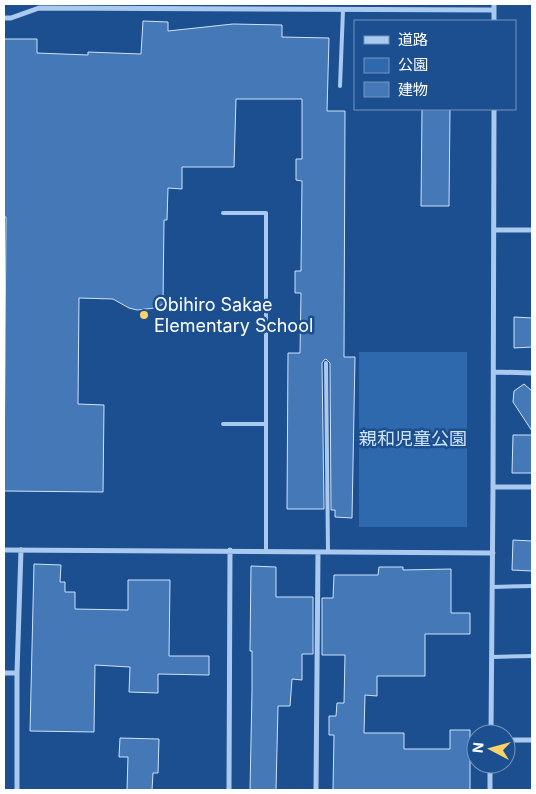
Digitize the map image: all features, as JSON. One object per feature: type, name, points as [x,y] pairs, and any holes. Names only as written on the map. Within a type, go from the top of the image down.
[{"type":"street","points":[[494,4],[494,20]]},
{"type":"street","points":[[4,18],[11,18],[38,6],[333,7],[343,10],[494,10]]},
{"type":"street","points":[[491,724],[494,110]]},
{"type":"street","points":[[494,230],[532,230]]},
{"type":"street","points":[[494,372],[532,373]]},
{"type":"street","points":[[493,487],[532,487]]},
{"type":"street","points":[[4,550],[493,553]]},
{"type":"street","points":[[17,790],[17,673],[21,550]]},
{"type":"street","points":[[229,790],[230,550]]},
{"type":"street","points":[[316,790],[318,552]]},
{"type":"street","points":[[4,673],[17,673]]},
{"type":"street","points":[[516,740],[532,740]]},
{"type":"street","points":[[490,774],[490,790]]},
{"type":"lane","points":[[340,86],[343,10]]},
{"type":"lane","points":[[223,213],[266,213],[266,551]]},
{"type":"lane","points":[[222,309],[266,309]]},
{"type":"lane","points":[[326,363],[328,552]]},
{"type":"lane","points":[[223,424],[266,424]]},
{"type":"lane","points":[[492,587],[532,586]]},
{"type":"lane","points":[[492,656],[532,656]]},
{"type":"green space","name":"親和児童公園","points":[[359,352],[467,352],[467,527],[359,527]]},
{"type":"building","points":[[143,21],[168,22],[168,31],[233,24],[282,25],[282,37],[329,38],[327,111],[345,111],[344,357],[355,357],[352,518],[335,517],[335,510],[331,510],[330,363],[326,359],[322,363],[324,509],[287,509],[288,353],[300,353],[301,293],[295,293],[295,271],[301,271],[302,181],[296,180],[296,159],[302,159],[302,99],[236,99],[234,167],[182,167],[182,189],[168,188],[167,220],[164,220],[163,304],[155,308],[137,310],[129,308],[113,299],[79,298],[78,404],[104,405],[103,492],[4,491],[6,217],[4,217],[4,39],[37,39],[37,53],[88,55],[88,52],[141,54]]},
{"type":"building","points":[[422,110],[450,110],[449,206],[421,206]]},
{"type":"building","points":[[514,317],[532,318],[532,347],[514,348]]},
{"type":"building","points":[[524,384],[532,391],[532,431],[513,402],[514,391]]},
{"type":"building","points":[[513,435],[532,435],[532,473],[512,473]]},
{"type":"building","points":[[513,540],[532,541],[532,571],[512,570]]},
{"type":"building","points":[[34,564],[61,565],[60,582],[65,582],[65,592],[75,592],[75,609],[128,610],[128,580],[170,580],[169,656],[209,656],[209,675],[158,674],[158,693],[129,692],[130,667],[95,665],[94,732],[30,731]]},
{"type":"building","points":[[251,566],[276,567],[276,597],[313,597],[313,654],[302,654],[302,680],[292,679],[290,706],[278,706],[276,790],[250,790],[252,691],[252,651],[250,651]]},
{"type":"building","points":[[379,567],[403,567],[403,570],[451,569],[451,613],[470,613],[470,634],[425,634],[425,676],[377,676],[377,696],[365,695],[364,733],[404,733],[404,749],[450,749],[450,730],[466,730],[466,774],[470,774],[470,790],[333,790],[334,735],[329,735],[329,716],[336,716],[337,703],[344,703],[345,655],[322,655],[322,598],[333,598],[334,575],[378,575]]},
{"type":"building","points":[[120,738],[159,739],[158,773],[153,773],[152,790],[127,790],[128,757],[119,757]]},
{"type":"place","name":"Obihiro Sakae Elementary School","points":[[144,315]]}]
